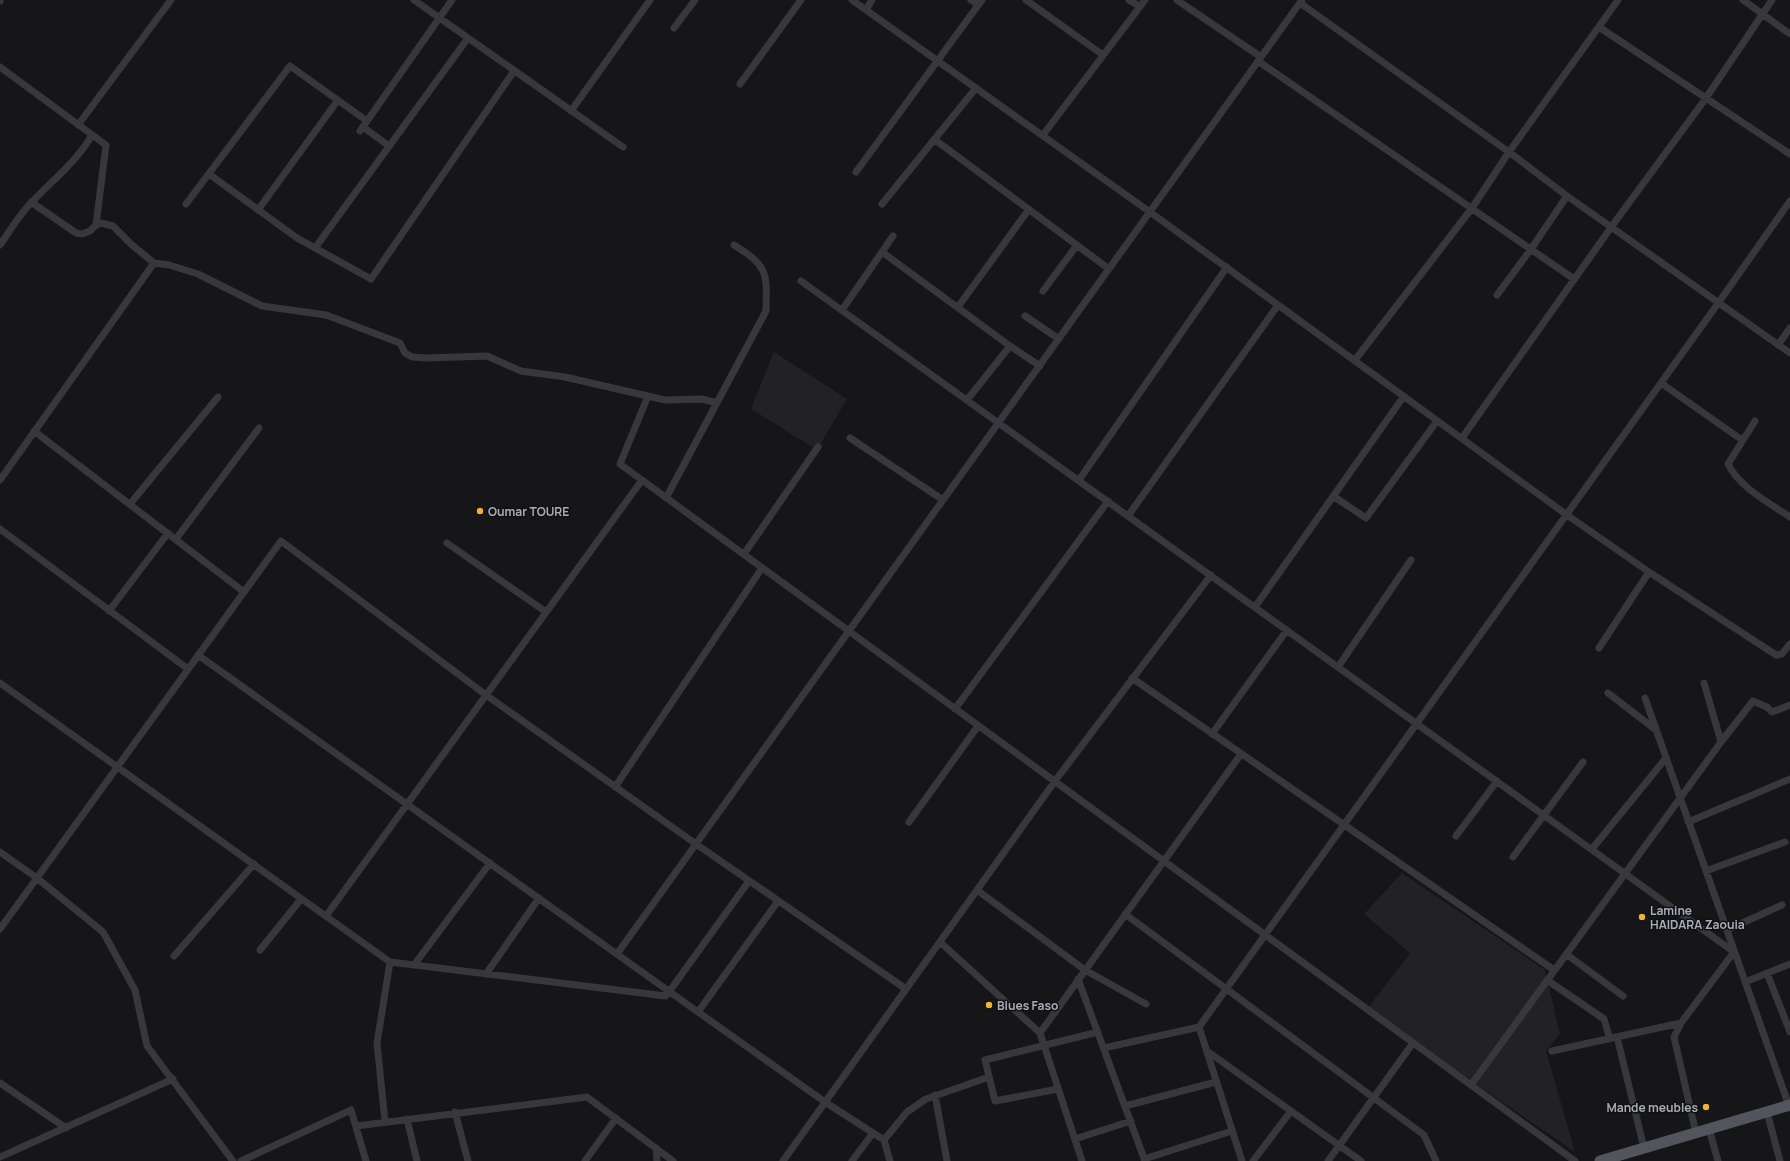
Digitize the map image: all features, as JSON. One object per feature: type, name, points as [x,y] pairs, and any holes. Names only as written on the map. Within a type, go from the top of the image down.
[{"type":"main road","points":[[1608,1160],[1644,1148],[1790,1106]]},
{"type":"street","points":[[78,125],[171,0]]},
{"type":"street","points":[[414,0],[623,147]]},
{"type":"street","points":[[364,126],[452,0]]},
{"type":"street","points":[[571,111],[650,0]]},
{"type":"street","points":[[674,28],[695,0]]},
{"type":"street","points":[[740,84],[801,0]]},
{"type":"street","points":[[852,0],[1150,212],[1567,515],[1649,572],[1776,655],[1782,654],[1790,644]]},
{"type":"street","points":[[866,10],[872,0]]},
{"type":"street","points":[[856,172],[980,2],[971,0]]},
{"type":"street","points":[[1026,0],[1103,55]]},
{"type":"street","points":[[1130,0],[1139,6]]},
{"type":"street","points":[[1043,136],[1145,0]]},
{"type":"street","points":[[1177,0],[1574,280]]},
{"type":"street","points":[[1354,360],[1472,208],[1509,152],[1618,0]]},
{"type":"street","points":[[1742,0],[1790,34]]},
{"type":"street","points":[[1462,438],[1612,226],[1706,98],[1772,0]]},
{"type":"street","points":[[617,954],[1301,1],[1567,196],[1612,226],[1790,353]]},
{"type":"street","points":[[1599,27],[1790,154]]},
{"type":"street","points":[[315,248],[468,38]]},
{"type":"street","points":[[186,204],[290,66],[338,100],[364,126],[389,146]]},
{"type":"street","points":[[0,67],[106,145],[96,225]]},
{"type":"street","points":[[209,174],[297,238],[372,279],[514,71]]},
{"type":"street","points":[[882,204],[976,88]]},
{"type":"street","points":[[258,210],[338,100]]},
{"type":"street","points":[[0,245],[31,202],[66,170],[86,146],[92,135]]},
{"type":"street","points":[[934,140],[1109,269]]},
{"type":"street","points":[[1497,295],[1532,250],[1567,196]]},
{"type":"street","points":[[1104,1048],[1199,1027],[1567,515],[1790,201]]},
{"type":"street","points":[[31,202],[76,233],[82,234],[90,231],[96,225],[101,223],[112,226],[132,246],[154,263],[169,265],[198,274],[262,306],[326,315],[400,343],[405,353],[412,357],[487,356],[521,371],[565,377],[665,400],[702,398],[717,403]]},
{"type":"street","points":[[958,307],[1029,209]]},
{"type":"street","points":[[842,310],[893,236]]},
{"type":"street","points":[[666,498],[766,311],[767,286],[764,269],[752,256],[734,245]]},
{"type":"street","points":[[1043,291],[1077,245]]},
{"type":"street","points":[[882,252],[1010,346],[1040,366]]},
{"type":"street","points":[[0,480],[154,263]]},
{"type":"street","points":[[1079,480],[1227,268]]},
{"type":"street","points":[[801,281],[1734,952]]},
{"type":"street","points":[[1128,516],[1278,305]]},
{"type":"street","points":[[1025,316],[1059,338]]},
{"type":"street","points":[[1778,345],[1790,328]]},
{"type":"street","points":[[967,400],[1010,346]]},
{"type":"street","points":[[1661,383],[1742,440]]},
{"type":"street","points":[[648,396],[620,464],[1575,1161]]},
{"type":"street","points":[[1255,607],[1404,396]]},
{"type":"street","points":[[130,504],[218,397]]},
{"type":"street","points":[[1333,496],[1366,518],[1437,421]]},
{"type":"street","points":[[1755,421],[1728,464],[1732,473],[1747,487],[1790,516]]},
{"type":"street","points":[[176,539],[259,428]]},
{"type":"street","points":[[34,431],[244,592]]},
{"type":"street","points":[[850,438],[943,500]]},
{"type":"street","points":[[744,554],[818,447]]},
{"type":"street","points":[[326,916],[642,480]]},
{"type":"street","points":[[955,709],[1108,501]]},
{"type":"street","points":[[0,530],[188,669]]},
{"type":"street","points":[[109,611],[168,533]]},
{"type":"street","points":[[0,929],[281,541],[486,695],[696,844],[906,989]]},
{"type":"street","points":[[447,543],[546,612]]},
{"type":"street","points":[[1338,667],[1411,560]]},
{"type":"street","points":[[615,786],[762,568]]},
{"type":"street","points":[[1599,648],[1649,572]]},
{"type":"street","points":[[783,1161],[1055,781],[1210,575]]},
{"type":"street","points":[[1212,734],[1287,630]]},
{"type":"street","points":[[198,656],[669,992],[825,1102],[884,1140],[890,1161]]},
{"type":"street","points":[[1132,678],[1554,970]]},
{"type":"street","points":[[0,683],[390,962],[666,996],[750,881]]},
{"type":"street","points":[[1704,683],[1721,742]]},
{"type":"street","points":[[1608,693],[1656,730]]},
{"type":"street","points":[[1645,698],[1790,1106]]},
{"type":"street","points":[[1471,1085],[1680,797],[1753,701],[1767,707],[1772,712],[1790,706]]},
{"type":"street","points":[[909,822],[978,726]]},
{"type":"street","points":[[1040,1033],[1241,754]]},
{"type":"street","points":[[1592,849],[1666,758]]},
{"type":"street","points":[[1513,857],[1583,762]]},
{"type":"street","points":[[1688,822],[1790,779]]},
{"type":"street","points":[[1456,836],[1497,781]]},
{"type":"street","points":[[1706,871],[1785,842]]},
{"type":"street","points":[[0,852],[37,878],[103,932],[135,990],[147,1046],[231,1159],[222,1161]]},
{"type":"street","points":[[414,965],[490,863]]},
{"type":"street","points":[[174,956],[254,864]]},
{"type":"street","points":[[977,890],[1085,970],[1146,1004]]},
{"type":"street","points":[[486,974],[539,898]]},
{"type":"street","points":[[260,950],[301,899]]},
{"type":"street","points":[[698,1012],[778,901]]},
{"type":"street","points":[[1727,930],[1782,905]]},
{"type":"street","points":[[1126,914],[1424,1135],[1436,1161]]},
{"type":"street","points":[[940,942],[1040,1033],[1082,1161]]},
{"type":"street","points":[[1696,1133],[1674,1037],[1681,1023],[1734,952]]},
{"type":"street","points":[[1566,954],[1623,996]]},
{"type":"street","points":[[385,1122],[377,1043],[390,962]]},
{"type":"street","points":[[1745,982],[1790,964]]},
{"type":"street","points":[[1767,972],[1790,1032]]},
{"type":"street","points":[[1078,979],[1145,1160],[1232,1131]]},
{"type":"street","points":[[1547,980],[1604,1019],[1613,1038],[1644,1148]]},
{"type":"street","points":[[1552,1052],[1681,1023]]},
{"type":"street","points":[[1199,1027],[1242,1161]]},
{"type":"street","points":[[1058,1089],[995,1102],[985,1060],[1098,1032]]},
{"type":"street","points":[[1328,1161],[1413,1043]]},
{"type":"street","points":[[1207,1051],[1361,1161]]},
{"type":"street","points":[[884,1140],[907,1112],[926,1099],[989,1077]]},
{"type":"street","points":[[0,1157],[173,1080]]},
{"type":"street","points":[[1125,1106],[1216,1082]]},
{"type":"street","points":[[0,1083],[66,1128]]},
{"type":"street","points":[[935,1096],[947,1161]]},
{"type":"street","points":[[356,1126],[455,1112],[587,1097],[673,1161]]},
{"type":"street","points":[[241,1161],[351,1110],[366,1161]]},
{"type":"street","points":[[1253,1161],[1291,1111]]},
{"type":"street","points":[[455,1112],[468,1161]]},
{"type":"street","points":[[1767,1112],[1780,1161]]},
{"type":"street","points":[[585,1161],[616,1118]]},
{"type":"street","points":[[406,1119],[417,1161]]},
{"type":"street","points":[[1075,1139],[1131,1121]]},
{"type":"street","points":[[1709,1129],[1718,1161]]},
{"type":"street","points":[[852,1161],[873,1133]]},
{"type":"street","points":[[656,1148],[657,1161]]},
{"type":"shaded area","points":[[774,352],[847,399],[817,450],[751,409]]},
{"type":"shaded area","points":[[1402,873],[1545,970],[1560,1034],[1546,1051],[1575,1152],[1367,1009],[1410,953],[1364,914]]},
{"type":"place","name":"Oumar TOURE","points":[[480,511]]},
{"type":"place","name":"Lamine HAIDARA Zaouia","points":[[1642,917]]},
{"type":"place","name":"Blues Faso","points":[[989,1005]]},
{"type":"place","name":"Mande meubles","points":[[1706,1107]]}]
